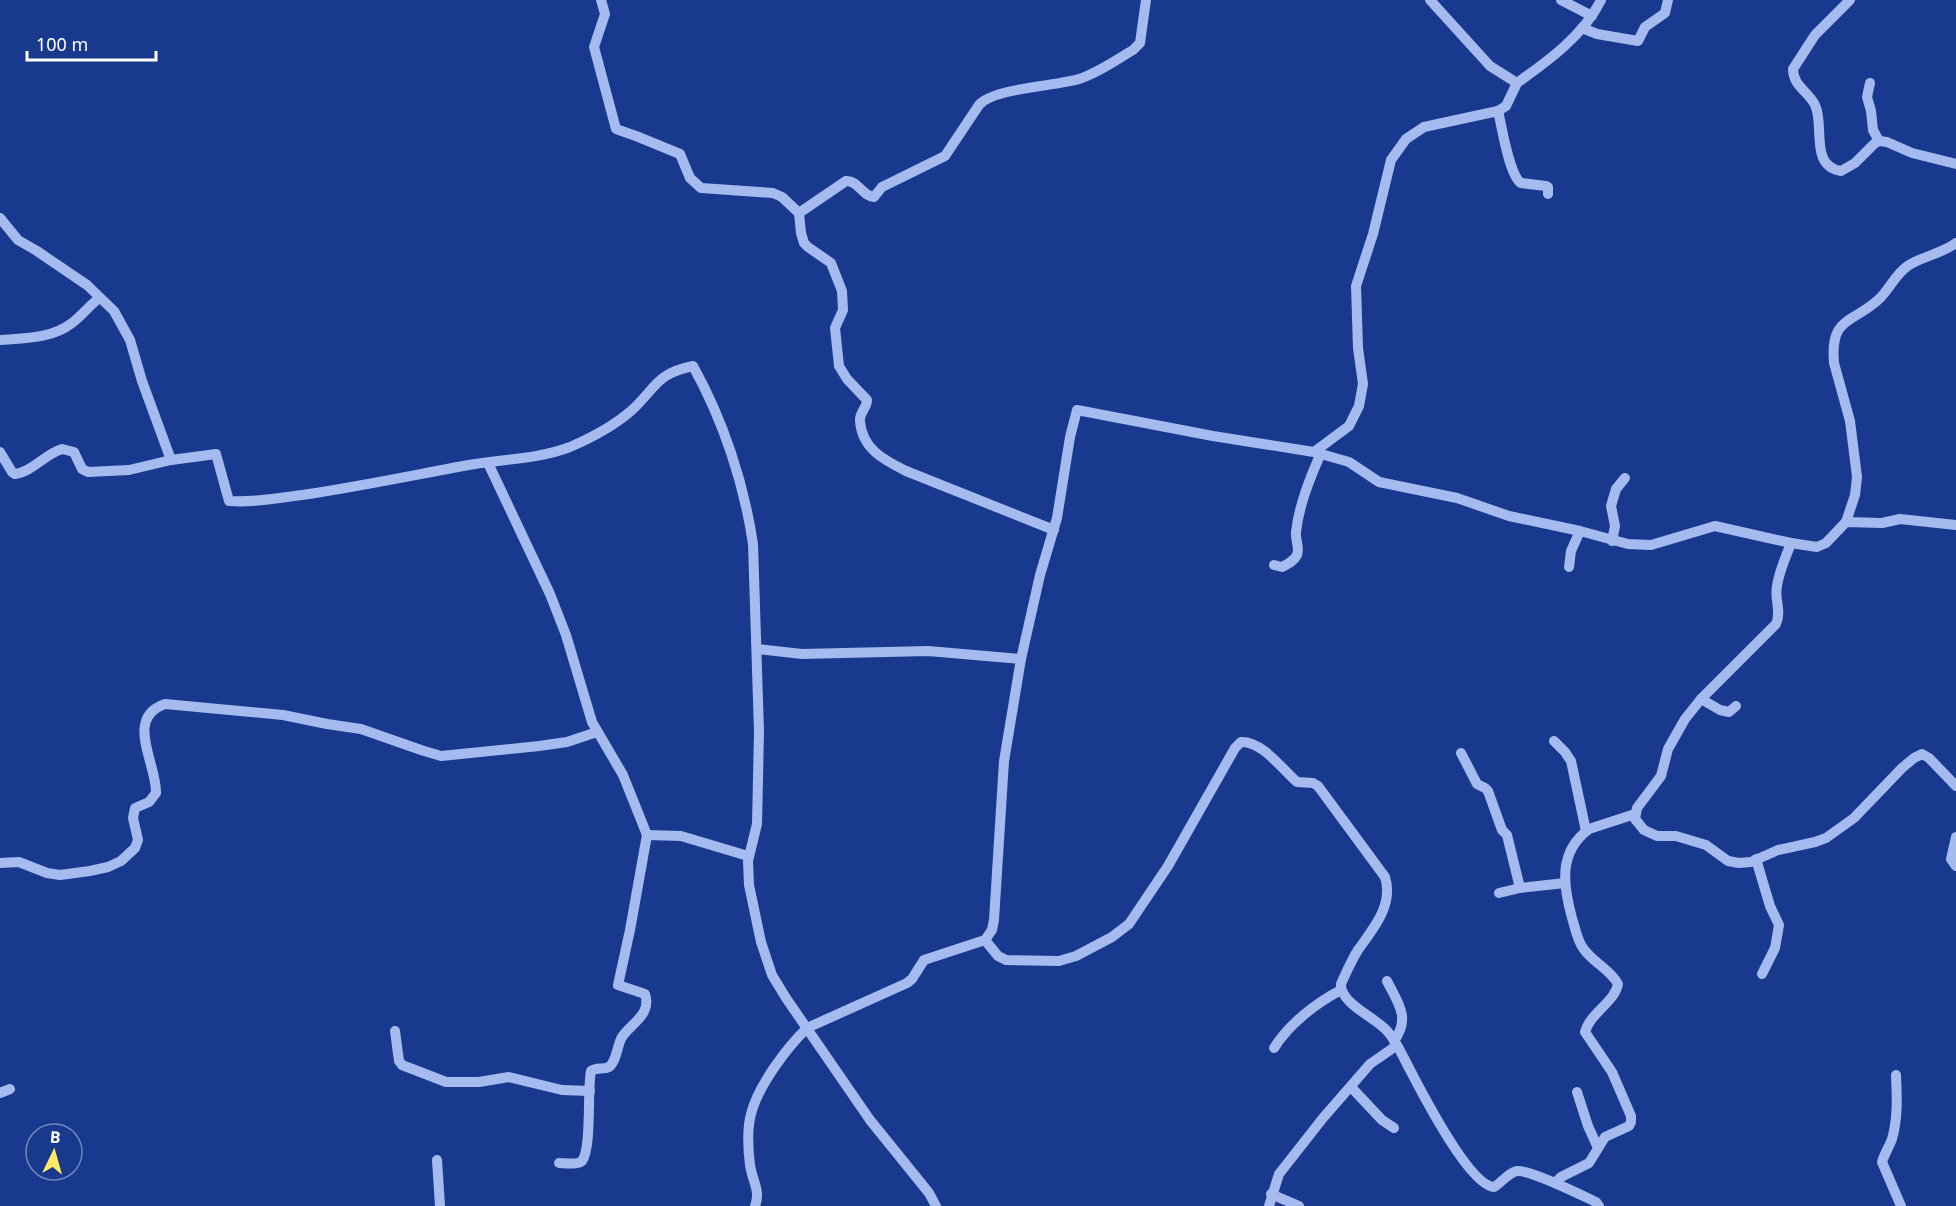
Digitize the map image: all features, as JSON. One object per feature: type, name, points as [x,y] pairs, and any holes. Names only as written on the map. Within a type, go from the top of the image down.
[{"type":"street","points":[[601,0],[605,14],[594,47],[616,129],[680,154],[690,178],[701,188],[773,193],[782,197],[800,213],[804,243],[831,263],[840,283],[843,297],[843,310],[835,327],[838,362],[847,379],[867,400],[867,406],[860,421],[867,443],[874,453],[887,462],[935,483],[1054,530]]},
{"type":"street","points":[[800,213],[846,181],[853,182],[869,196],[874,197],[882,187],[943,158],[979,105],[986,99],[1034,86],[1078,79],[1133,50],[1140,43],[1146,0]]},
{"type":"street","points":[[1430,0],[1490,66],[1517,83]]},
{"type":"street","points":[[1561,0],[1592,16]]},
{"type":"street","points":[[1274,565],[1282,567],[1296,557],[1298,553],[1297,525],[1318,453],[1349,426],[1359,406],[1363,384],[1359,354],[1356,286],[1373,234],[1391,160],[1406,139],[1424,127],[1498,111],[1506,106],[1517,83],[1582,28],[1602,0]]},
{"type":"street","points":[[1582,28],[1597,34],[1638,40],[1645,27],[1665,14],[1668,0]]},
{"type":"street","points":[[1850,0],[1815,35],[1793,69],[1795,82],[1815,105],[1818,112],[1820,152],[1828,165],[1835,170],[1847,169],[1879,141],[1912,153],[1956,164]]},
{"type":"street","points":[[1870,83],[1867,97],[1873,130],[1879,141]]},
{"type":"street","points":[[1498,111],[1512,169],[1518,181],[1546,186],[1548,194]]},
{"type":"street","points":[[0,218],[18,240],[87,285],[119,318],[130,340],[142,381],[171,460]]},
{"type":"street","points":[[755,1206],[758,1194],[750,1161],[751,1114],[755,1102],[783,1054],[807,1028],[907,983],[924,960],[985,940],[992,930],[1004,761],[1021,659],[1040,574],[1054,530],[1077,410],[1318,453],[1356,465],[1379,482],[1457,498],[1509,516],[1580,531],[1612,541],[1651,545],[1715,526],[1791,543],[1821,546],[1846,522],[1855,495],[1857,477],[1850,421],[1834,363],[1836,332],[1843,324],[1879,299],[1897,275],[1907,267],[1929,255],[1950,248],[1956,243]]},
{"type":"street","points":[[0,340],[43,336],[60,331],[100,298]]},
{"type":"street","points":[[0,452],[15,474],[62,449],[74,452],[82,469],[88,472],[129,470],[171,460],[216,454],[229,501],[328,491],[460,466],[541,454],[570,446],[623,417],[661,378],[681,368],[693,366],[718,418],[735,466],[753,544],[759,732],[758,808],[755,833],[748,856],[749,885],[765,957],[777,985],[870,1120],[929,1193],[936,1206]]},
{"type":"street","points":[[488,463],[550,594],[566,635],[589,713],[597,732],[623,775],[647,835],[618,985],[645,994],[645,1010],[640,1019],[621,1038],[612,1065],[607,1068],[594,1068],[591,1071],[587,1146],[582,1161],[559,1163]]},
{"type":"street","points":[[1612,541],[1616,526],[1611,506],[1616,489],[1625,478]]},
{"type":"street","points":[[1846,522],[1874,523],[1899,519],[1956,525]]},
{"type":"street","points":[[1569,567],[1571,551],[1580,531]]},
{"type":"street","points":[[1791,543],[1777,585],[1776,601],[1779,613],[1776,624],[1701,699],[1685,719],[1668,749],[1661,776],[1640,803],[1635,814],[1639,825],[1657,836],[1676,836],[1706,845],[1728,861],[1739,863],[1826,838],[1854,818],[1902,768],[1922,754],[1929,758],[1956,786]]},
{"type":"street","points":[[757,650],[802,654],[928,651],[1021,659]]},
{"type":"street","points":[[1701,699],[1729,712],[1736,706]]},
{"type":"street","points":[[0,863],[19,862],[47,873],[60,875],[108,867],[121,861],[130,853],[138,840],[133,818],[135,808],[149,802],[156,794],[144,726],[151,711],[165,704],[283,715],[362,729],[441,756],[567,742],[597,732]]},
{"type":"street","points":[[1554,741],[1571,761],[1586,831]]},
{"type":"street","points":[[985,940],[998,956],[1006,960],[1059,961],[1076,957],[1120,930],[1137,914],[1168,866],[1235,748],[1241,742],[1247,742],[1265,752],[1297,782],[1313,783],[1318,786],[1385,877],[1387,892],[1374,930],[1357,952],[1342,981],[1341,990],[1297,1022],[1274,1048]]},
{"type":"street","points":[[1461,753],[1477,784],[1488,791],[1502,830],[1507,834],[1520,888]]},
{"type":"street","points":[[1555,1183],[1561,1177],[1589,1162],[1605,1137],[1629,1126],[1631,1122],[1631,1116],[1612,1072],[1586,1032],[1588,1024],[1615,993],[1618,984],[1581,946],[1564,883],[1564,872],[1573,845],[1586,831],[1635,814]]},
{"type":"street","points":[[647,835],[681,836],[748,856]]},
{"type":"street","points":[[1956,837],[1951,859],[1956,866]]},
{"type":"street","points":[[1756,859],[1770,906],[1779,925],[1775,948],[1762,974]]},
{"type":"street","points":[[1499,893],[1564,883]]},
{"type":"street","points":[[1269,1206],[1271,1194],[1284,1167],[1370,1064],[1395,1043],[1403,1014],[1387,981]]},
{"type":"street","points":[[1341,990],[1356,1007],[1388,1031],[1444,1132],[1474,1174],[1487,1185],[1494,1187],[1516,1171],[1555,1183],[1596,1202],[1599,1206]]},
{"type":"street","points":[[394,1031],[399,1061],[402,1065],[446,1082],[479,1082],[509,1077],[562,1090],[590,1091]]},
{"type":"street","points":[[1896,1075],[1895,1125],[1882,1162],[1901,1206]]},
{"type":"street","points":[[1351,1087],[1382,1120],[1394,1128]]},
{"type":"street","points":[[1577,1092],[1598,1148]]},
{"type":"street","points":[[437,1160],[440,1206]]},
{"type":"street","points":[[1271,1194],[1299,1206]]}]
